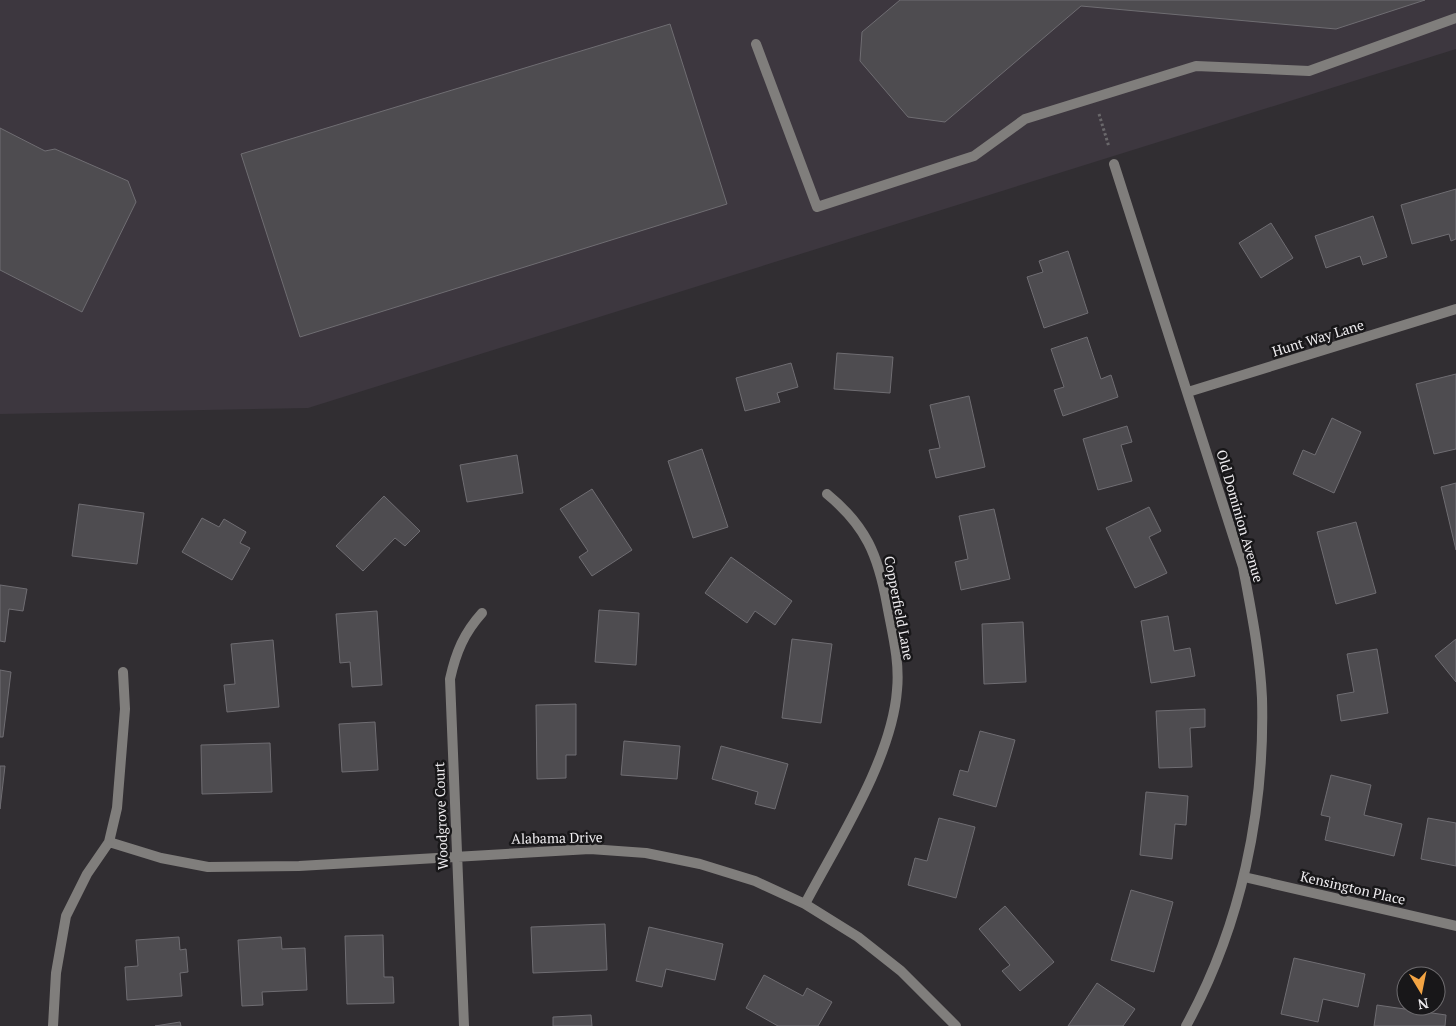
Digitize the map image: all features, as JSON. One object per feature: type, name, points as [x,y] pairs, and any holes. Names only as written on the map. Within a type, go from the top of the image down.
[{"type":"street","points":[[756,44],[817,207],[974,156],[1024,119],[1196,66],[1309,71],[1456,18]]},
{"type":"street","name":"Old Dominion Avenue","points":[[1114,164],[1243,567],[1254,623],[1262,696],[1262,755],[1257,806],[1244,877],[1221,952],[1186,1026]]},
{"type":"street","name":"Hunt Way Lane","points":[[1188,392],[1456,309]]},
{"type":"street","name":"Copperfield Lane","points":[[804,904],[883,752],[892,722],[897,689],[897,656],[882,577],[874,554],[864,532],[847,510],[827,494]]},
{"type":"street","name":"Woodgrove Court","points":[[464,1026],[450,679],[456,653],[468,629],[482,613]]},
{"type":"street","points":[[54,1026],[56,974],[66,916],[87,874],[109,842],[118,808],[124,709],[123,672]]},
{"type":"street","name":"Alabama Drive","points":[[109,842],[161,858],[208,867],[299,866],[590,849],[646,853],[700,864],[755,881],[804,904],[858,937],[894,965],[956,1026]]},
{"type":"street","name":"Kensington Place","points":[[1244,877],[1456,926]]},
{"type":"path","points":[[1094,98],[1114,164]]},
{"type":"shaded area","points":[[0,0],[1456,0],[1456,49],[308,408],[0,414]]},
{"type":"building","points":[[900,0],[1425,0],[1336,29],[1081,6],[945,122],[908,117],[860,61],[862,32]]},
{"type":"building","points":[[670,24],[727,204],[300,337],[241,154]]},
{"type":"building","points":[[0,128],[45,151],[55,149],[128,181],[136,202],[82,312],[0,270]]},
{"type":"building","points":[[1456,189],[1456,239],[1451,241],[1449,234],[1412,244],[1401,205]]},
{"type":"building","points":[[1373,216],[1387,257],[1363,265],[1360,256],[1326,268],[1315,236]]},
{"type":"building","points":[[1271,223],[1293,258],[1261,278],[1239,243]]},
{"type":"building","points":[[1068,251],[1088,313],[1044,328],[1027,277],[1043,272],[1039,261]]},
{"type":"building","points":[[1087,337],[1101,379],[1111,375],[1118,397],[1063,416],[1054,390],[1064,387],[1051,349]]},
{"type":"building","points":[[837,353],[893,357],[890,393],[834,389]]},
{"type":"building","points":[[791,363],[798,387],[777,393],[780,402],[745,411],[736,378]]},
{"type":"building","points":[[1456,374],[1456,449],[1434,454],[1416,384]]},
{"type":"building","points":[[969,396],[985,467],[936,478],[929,450],[940,448],[930,405]]},
{"type":"building","points":[[1332,418],[1361,432],[1334,493],[1293,474],[1303,450],[1315,455]]},
{"type":"building","points":[[1127,426],[1132,442],[1121,445],[1132,481],[1098,490],[1083,439]]},
{"type":"building","points":[[702,449],[728,527],[693,538],[668,461]]},
{"type":"building","points":[[517,455],[523,493],[467,502],[460,465]]},
{"type":"building","points":[[1456,483],[1456,550],[1441,487]]},
{"type":"building","points":[[592,489],[632,550],[592,576],[579,557],[588,551],[560,509]]},
{"type":"building","points":[[384,496],[420,531],[405,546],[395,538],[363,571],[336,546]]},
{"type":"building","points":[[79,504],[144,513],[137,564],[72,556]]},
{"type":"building","points":[[1149,507],[1161,531],[1149,537],[1167,573],[1135,588],[1106,528]]},
{"type":"building","points":[[994,509],[1010,579],[961,590],[955,562],[968,559],[959,516]]},
{"type":"building","points":[[202,518],[219,527],[224,519],[246,532],[240,543],[250,548],[232,580],[182,552]]},
{"type":"building","points":[[1356,522],[1376,593],[1336,604],[1317,532]]},
{"type":"building","points":[[731,557],[792,601],[775,625],[755,611],[747,623],[705,593]]},
{"type":"building","points":[[0,585],[27,589],[23,611],[9,609],[5,642],[0,641]]},
{"type":"building","points":[[599,610],[639,613],[636,665],[595,662]]},
{"type":"building","points":[[377,611],[382,685],[352,687],[350,662],[340,663],[336,614]]},
{"type":"building","points":[[1168,616],[1174,651],[1190,648],[1195,676],[1151,683],[1141,621]]},
{"type":"building","points":[[1023,622],[1026,682],[984,684],[982,624]]},
{"type":"building","points":[[792,639],[832,644],[821,723],[782,718]]},
{"type":"building","points":[[1456,639],[1456,682],[1435,656]]},
{"type":"building","points":[[273,640],[279,707],[227,712],[224,685],[235,684],[231,644]]},
{"type":"building","points":[[1377,649],[1388,713],[1341,721],[1337,695],[1354,692],[1347,654]]},
{"type":"building","points":[[0,670],[11,672],[3,737],[0,737]]},
{"type":"building","points":[[576,704],[576,755],[566,755],[566,778],[537,779],[536,705]]},
{"type":"building","points":[[1205,709],[1205,727],[1190,728],[1192,767],[1159,768],[1156,711]]},
{"type":"building","points":[[375,722],[378,770],[342,772],[339,724]]},
{"type":"building","points":[[980,731],[1015,740],[996,807],[953,795],[960,770],[968,772]]},
{"type":"building","points":[[624,741],[680,746],[677,779],[621,775]]},
{"type":"building","points":[[270,743],[272,792],[202,794],[201,745]]},
{"type":"building","points":[[721,746],[788,764],[775,809],[755,804],[758,792],[712,779]]},
{"type":"building","points":[[0,766],[5,766],[0,809]]},
{"type":"building","points":[[1331,775],[1371,785],[1364,815],[1402,824],[1394,856],[1325,840],[1330,817],[1321,815]]},
{"type":"building","points":[[1146,792],[1188,796],[1186,825],[1175,824],[1172,859],[1140,855]]},
{"type":"building","points":[[939,818],[975,827],[956,898],[908,885],[915,858],[927,861]]},
{"type":"building","points":[[1428,818],[1456,823],[1456,866],[1421,859]]},
{"type":"building","points":[[1131,890],[1173,902],[1154,972],[1111,960]]},
{"type":"building","points":[[1005,906],[1054,962],[1020,991],[1002,971],[1010,965],[979,929]]},
{"type":"building","points":[[605,924],[607,970],[533,973],[531,927]]},
{"type":"building","points":[[649,927],[723,944],[715,980],[666,969],[662,987],[636,981]]},
{"type":"building","points":[[383,935],[384,977],[393,977],[394,1003],[347,1004],[345,936]]},
{"type":"building","points":[[179,937],[180,950],[186,949],[188,972],[180,973],[182,996],[127,1000],[125,967],[138,966],[136,940]]},
{"type":"building","points":[[281,937],[282,949],[305,948],[307,990],[262,992],[263,1005],[242,1006],[238,940]]},
{"type":"building","points":[[1294,958],[1365,974],[1358,1007],[1323,999],[1318,1022],[1281,1014]]},
{"type":"building","points":[[764,975],[803,996],[807,988],[832,1002],[818,1026],[778,1026],[746,1008]]},
{"type":"building","points":[[1097,983],[1135,1009],[1123,1026],[1068,1026]]},
{"type":"building","points":[[1377,1005],[1396,1008],[1396,1016],[1446,1016],[1445,1026],[1374,1026]]},
{"type":"building","points":[[591,1015],[592,1026],[553,1026],[553,1017]]},
{"type":"building","points":[[180,1022],[181,1026],[155,1026]]}]
